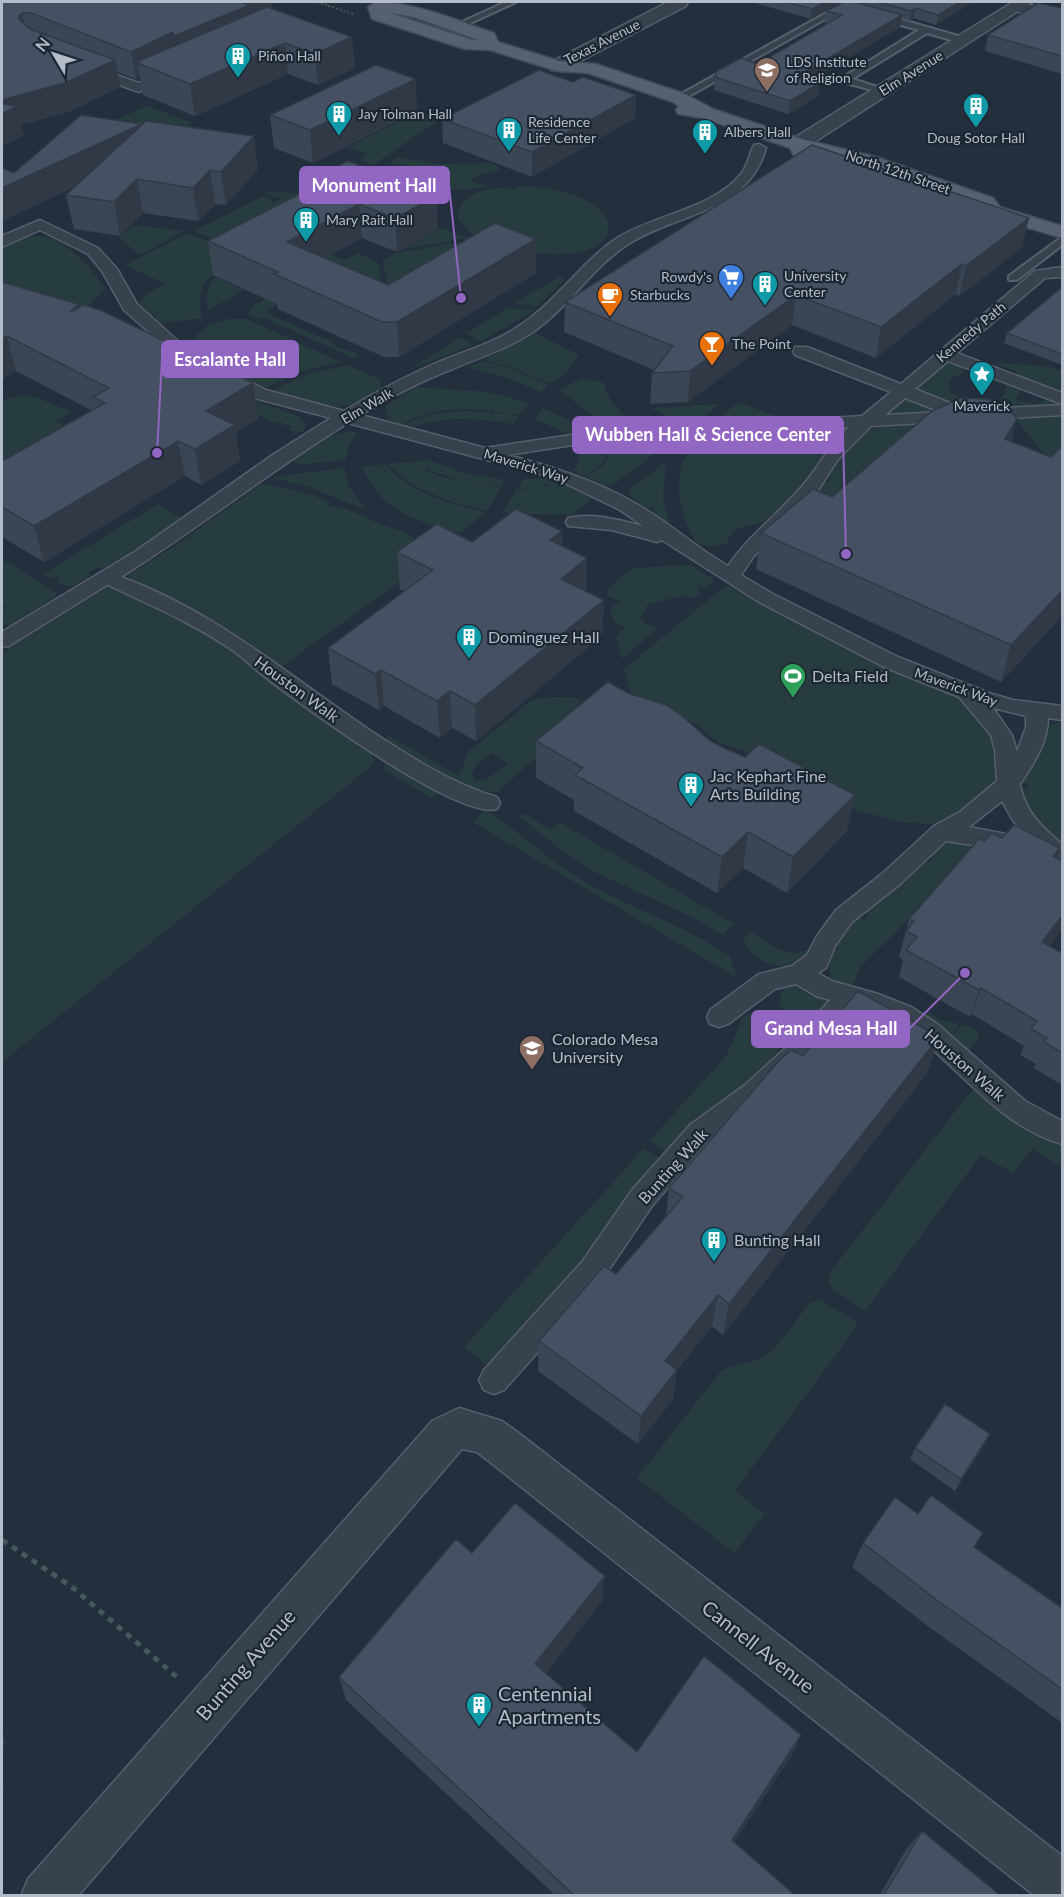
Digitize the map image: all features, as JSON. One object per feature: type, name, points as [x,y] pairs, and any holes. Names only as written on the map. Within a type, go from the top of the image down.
[{"type":"main road","name":"North 12th Street","points":[[369,4],[397,7],[457,26],[488,37],[491,45]]},
{"type":"main road","name":"North 12th Street","points":[[369,4],[378,15],[471,45],[491,45],[557,66],[590,68],[680,98],[799,158],[827,148],[986,202],[993,211],[1062,232]]},
{"type":"main road","name":"North 12th Street","points":[[557,66],[574,77],[664,108],[706,113]]},
{"type":"street","name":"Texas Avenue","points":[[557,66],[680,2]]},
{"type":"street","points":[[1020,4],[1062,18]]},
{"type":"street","name":"Elm Avenue","points":[[799,158],[881,91],[1020,4]]},
{"type":"street","points":[[74,64],[139,88],[188,67]]},
{"type":"street","name":"Elm Walk","points":[[2,641],[167,539],[300,445],[409,382],[486,351],[526,329],[551,310],[592,264],[611,248],[656,224],[723,197],[753,167],[759,148]]},
{"type":"street","name":"Elm Walk","points":[[736,186],[766,178]]},
{"type":"street","name":"Maverick Way","points":[[2,242],[40,224],[93,251],[109,268],[130,307],[149,325],[205,368],[260,394],[560,474],[627,506],[698,557],[782,607],[891,662],[966,693],[1013,707],[1062,713]]},
{"type":"street","name":"Kennedy Path","points":[[730,577],[757,541],[807,494],[838,446],[864,422],[1041,274],[1062,272]]},
{"type":"street","points":[[801,351],[968,416]]},
{"type":"street","points":[[944,354],[1062,399]]},
{"type":"street","points":[[483,453],[591,437],[1062,411]]},
{"type":"street","points":[[575,522],[632,527],[679,544]]},
{"type":"street","points":[[698,557],[757,541]]},
{"type":"street","name":"Houston Walk","points":[[104,578],[183,613],[241,647],[277,676],[400,761],[471,798],[489,803]]},
{"type":"street","points":[[966,693],[995,725],[1004,742],[1008,784],[1013,804],[1023,820],[1062,858]]},
{"type":"street","points":[[719,1017],[768,981],[799,974],[817,961],[825,942],[844,916],[891,879],[942,832],[968,818],[1008,784],[1022,765],[1031,745],[1037,727],[1037,711]]},
{"type":"street","points":[[942,832],[1016,843],[1062,858]]},
{"type":"street","name":"Houston Walk","points":[[799,974],[825,989],[878,1004],[902,1014],[927,1030],[1016,1109],[1062,1133]]},
{"type":"street","name":"Bunting Walk","points":[[494,1380],[592,1271],[642,1197],[699,1133],[754,1094],[799,1051],[848,996]]},
{"type":"street","name":"Cannell Avenue","points":[[447,1435],[459,1428],[473,1430],[487,1435],[505,1448],[1062,1886]]},
{"type":"street","name":"Bunting Avenue","points":[[45,1896],[447,1435]]},
{"type":"lane","points":[[457,26],[512,2]]},
{"type":"lane","points":[[680,98],[849,6]]},
{"type":"lane","points":[[864,12],[962,40]]},
{"type":"lane","points":[[881,91],[844,80],[927,30]]},
{"type":"lane","points":[[1013,278],[1062,240]]},
{"type":"path","points":[[2,1540],[44,1565],[108,1614],[178,1678]]},
{"type":"green space","points":[[147,106],[193,123],[159,139],[113,121]]},
{"type":"green space","points":[[416,113],[438,121],[373,165],[359,159],[367,154],[349,147]]},
{"type":"green space","points":[[397,157],[437,164],[490,163],[497,165],[500,169],[472,179],[473,182],[487,186],[464,190],[442,190],[419,186],[397,178],[411,176],[412,172],[407,166],[390,163]]},
{"type":"green space","points":[[517,186],[554,190],[592,203],[607,220],[609,228],[606,237],[595,246],[580,252],[543,254],[488,241],[473,233],[458,220],[458,211],[467,198],[483,191],[517,188]]},
{"type":"green space","points":[[271,192],[300,193],[304,206],[297,229],[211,276],[200,296],[202,318],[164,323],[153,320],[157,318],[154,315],[150,316],[139,303],[145,295],[165,284],[125,265],[188,233],[228,251],[233,248],[194,231],[263,196],[274,203],[282,199],[267,194]]},
{"type":"green space","points":[[134,225],[184,231],[140,255],[119,238]]},
{"type":"green space","points":[[441,228],[468,238],[404,249]]},
{"type":"green space","points":[[42,236],[70,249],[86,264],[105,288],[87,308],[80,311],[2,293],[2,247],[24,237]]},
{"type":"green space","points":[[472,240],[391,312],[383,260],[396,253]]},
{"type":"green space","points":[[358,253],[378,263],[385,312],[290,279],[330,254],[345,260]]},
{"type":"green space","points":[[216,277],[243,290],[208,311],[207,293]]},
{"type":"green space","points":[[559,277],[565,279],[538,306],[513,304]]},
{"type":"green space","points":[[274,294],[285,300],[266,311],[268,314],[332,342],[337,347],[359,354],[353,358],[263,317],[258,319],[248,315],[252,307]]},
{"type":"green space","points":[[507,308],[534,310],[481,342],[467,333]]},
{"type":"green space","points":[[228,319],[246,319],[341,362],[305,370],[267,387],[260,386],[221,368],[223,365],[216,364],[186,346],[208,325]]},
{"type":"green space","points":[[535,333],[579,355],[566,373],[549,384],[515,369],[484,360]]},
{"type":"green space","points":[[461,337],[474,345],[408,370]]},
{"type":"green space","points":[[949,360],[957,363],[965,373],[953,377],[949,382],[951,393],[958,397],[950,403],[913,389]]},
{"type":"green space","points":[[483,361],[515,370],[548,385],[541,392],[504,377],[468,367]]},
{"type":"green space","points":[[991,363],[1046,366],[1062,371],[1062,394],[1017,377],[1016,371]]},
{"type":"green space","points":[[347,365],[379,379],[382,382],[381,388],[356,403],[338,406],[309,403],[311,401],[302,398],[299,400],[275,392],[275,389],[308,374]]},
{"type":"green space","points":[[581,378],[604,383],[607,394],[619,410],[651,429],[608,432],[593,415],[560,391]]},
{"type":"green space","points":[[1007,383],[1019,387],[1020,392],[1016,397],[1018,401],[1035,404],[1051,398],[1062,405],[1007,408],[1000,399],[1007,391],[1005,386]]},
{"type":"green space","points":[[416,387],[489,392],[529,403],[519,415],[495,411],[453,409],[426,414],[401,425],[388,419],[386,406]]},
{"type":"green space","points":[[21,396],[36,397],[71,412],[55,422],[72,430],[2,474],[2,400]]},
{"type":"green space","points":[[905,396],[944,412],[881,416]]},
{"type":"green space","points":[[254,400],[298,416],[306,425],[304,431],[295,433],[289,429],[292,427],[289,425],[282,426],[284,424],[281,422],[277,424],[247,409]]},
{"type":"green space","points":[[739,402],[788,421],[708,426]]},
{"type":"green space","points":[[720,404],[690,427],[651,408]]},
{"type":"green space","points":[[543,408],[569,420],[586,433],[569,434],[534,419]]},
{"type":"green space","points":[[445,412],[490,412],[491,416],[493,413],[519,417],[513,424],[448,419],[403,425],[424,416]]},
{"type":"green space","points":[[1062,414],[1062,446],[1051,457],[1044,454],[1014,417]]},
{"type":"green space","points":[[921,423],[791,535],[824,481],[829,482],[831,477],[827,476],[837,461],[856,440],[875,429]]},
{"type":"green space","points":[[846,427],[848,430],[833,443],[808,480],[787,504],[763,522],[739,528],[731,534],[726,544],[708,547],[696,543],[684,516],[679,488],[683,461],[700,436]]},
{"type":"green space","points":[[357,432],[348,448],[345,460],[298,465],[293,461],[330,436]]},
{"type":"green space","points":[[667,438],[671,441],[613,485],[606,486],[586,476],[605,463],[610,453],[611,441]]},
{"type":"green space","points":[[610,441],[605,458],[595,469],[585,476],[572,470],[577,467],[580,456],[568,443],[581,445],[579,443]]},
{"type":"green space","points":[[428,460],[464,473],[504,480],[501,487],[462,481],[428,470],[430,466],[425,470],[410,462]]},
{"type":"green space","points":[[408,462],[442,477],[501,488],[487,511],[460,504],[421,489],[387,464]]},
{"type":"green space","points":[[666,462],[663,498],[669,523],[667,524],[652,512],[655,510],[650,507],[646,508],[630,495],[629,490]]},
{"type":"green space","points":[[385,464],[407,483],[431,496],[486,512],[461,533],[430,525],[402,513],[379,494],[363,467]]},
{"type":"green space","points":[[345,468],[348,485],[366,510],[311,488],[271,477]]},
{"type":"green space","points":[[547,477],[562,484],[549,486],[545,482],[546,487],[564,484],[592,499],[571,515],[502,513],[517,489],[530,489],[519,488],[522,480]]},
{"type":"green space","points":[[261,484],[299,491],[329,501],[326,504],[337,508],[340,506],[404,532],[418,541],[412,573],[281,667],[248,647],[251,644],[241,638],[238,640],[149,588],[143,586],[139,588],[132,584],[128,575],[178,544]]},
{"type":"green space","points":[[158,504],[180,517],[175,524],[144,546],[102,569],[98,567],[88,573],[91,575],[74,585],[61,585],[56,582],[60,579],[56,576],[51,579],[43,574]]},
{"type":"green space","points":[[2,559],[56,592],[56,596],[11,625],[2,625],[2,607],[9,609],[2,604]]},
{"type":"green space","points":[[690,565],[715,580],[706,589],[701,586],[697,590],[700,593],[694,598],[682,596],[648,604],[640,618],[646,624],[658,628],[622,659],[616,636],[625,628],[614,622],[610,609],[619,601],[608,596],[607,589],[633,568]]},
{"type":"green space","points":[[725,586],[962,699],[997,741],[1002,776],[988,797],[941,824],[907,823],[858,811],[822,795],[759,755],[719,743],[694,723],[631,693],[624,669]]},
{"type":"green space","points":[[111,587],[183,620],[224,645],[261,673],[370,744],[374,764],[2,1062],[2,653],[104,589]]},
{"type":"green space","points":[[540,698],[581,699],[569,729],[497,792],[484,791],[439,773],[386,739],[389,736],[457,775],[469,751],[531,701]],"holes":[[[493,753],[508,765],[484,779],[475,780],[472,774],[476,765]]]},
{"type":"green space","points":[[1062,722],[1062,847],[1032,819],[1018,789],[1027,790],[1029,785],[1020,783],[1047,726]]},
{"type":"green space","points":[[382,753],[446,789],[432,798],[385,771]]},
{"type":"green space","points":[[485,810],[582,880],[694,935],[730,956],[736,977],[474,823]]},
{"type":"green space","points":[[524,814],[550,829],[559,822],[734,924],[723,935],[696,919],[595,872],[567,854],[518,816]]},
{"type":"green space","points":[[976,838],[974,858],[964,856],[909,919],[860,967],[853,985],[884,1001],[855,993],[834,982],[830,975],[830,960],[832,950],[837,950],[838,947],[833,946],[841,930],[858,917],[865,920],[868,915],[862,912],[874,901],[888,896],[922,860],[929,863],[932,859],[925,856],[941,839]]},
{"type":"green space","points":[[751,932],[789,953],[820,946],[796,964],[778,966],[757,957],[746,946],[743,940]]},
{"type":"green space","points":[[794,983],[824,992],[828,1001],[828,1009],[812,1021],[803,1022],[788,1016],[780,1003],[780,996]]},
{"type":"green space","points":[[928,1012],[938,1019],[959,1024],[952,1035],[962,1024],[978,1031],[978,1039],[968,1052],[921,1021]]},
{"type":"green space","points":[[752,1013],[764,1018],[775,1027],[780,1039],[777,1053],[762,1071],[693,1126],[667,1152],[650,1140],[726,1056],[744,1016]]},
{"type":"green space","points":[[982,1088],[1062,1143],[1062,1167],[1032,1149],[1013,1173],[981,1155],[865,1311],[834,1290],[829,1283],[831,1271],[967,1096],[974,1090]]},
{"type":"green space","points":[[644,1148],[661,1159],[590,1257],[486,1365],[464,1347]]},
{"type":"green space","points":[[820,1300],[854,1320],[858,1325],[735,1491],[765,1514],[734,1553],[637,1478],[720,1372],[764,1357],[781,1340],[810,1302]]},
{"type":"building","points":[[2,2],[240,2],[250,5],[174,36],[173,32],[131,52],[31,13],[22,13],[18,18],[30,29],[115,60],[65,83],[2,100]]},
{"type":"building","points":[[786,2],[826,2],[812,9]]},
{"type":"building","points":[[843,2],[855,2],[902,15],[798,76],[820,83],[790,101],[715,77],[717,71],[741,58],[758,64],[842,15],[826,11]]},
{"type":"building","points":[[878,2],[960,2],[938,15],[916,8],[911,11]]},
{"type":"building","points":[[1038,3],[1062,8],[1062,56],[988,35]]},
{"type":"building","points":[[267,7],[352,37],[315,54],[285,43],[190,84],[137,63],[143,59]]},
{"type":"building","points":[[376,65],[416,79],[310,130],[270,115]]},
{"type":"building","points":[[539,70],[573,82],[583,77],[636,95],[532,152],[442,119]]},
{"type":"building","points":[[2,104],[17,106],[2,114]]},
{"type":"building","points":[[81,115],[142,124],[2,188],[2,168],[14,173]]},
{"type":"building","points":[[146,121],[254,136],[221,172],[210,170],[193,188],[137,179],[114,202],[66,195]]},
{"type":"building","points":[[812,145],[1029,218],[966,266],[962,264],[881,327],[796,295],[690,371],[652,373],[673,346],[565,302]]},
{"type":"building","points":[[348,161],[437,196],[395,218],[359,204],[287,242],[388,285],[495,223],[536,239],[397,322],[382,322],[274,274],[278,272],[208,241],[315,186],[306,182]]},
{"type":"building","points":[[2,282],[78,304],[70,312],[84,305],[100,310],[253,383],[206,411],[235,425],[195,449],[178,441],[34,526],[2,507],[2,461],[105,403],[93,397],[109,388],[7,336],[2,339]]},
{"type":"building","points":[[1062,287],[1062,354],[1007,333]]},
{"type":"building","points":[[961,398],[987,399],[1007,406],[1017,419],[1005,439],[1051,457],[1062,446],[1062,591],[1011,645],[761,533],[813,489],[832,497],[932,411]]},
{"type":"building","name":"Dominguez Hall","points":[[516,509],[562,531],[550,540],[587,558],[561,579],[604,600],[475,705],[450,691],[437,701],[381,670],[375,674],[328,648],[433,570],[397,552],[437,524],[472,542]]},
{"type":"building","points":[[608,682],[628,693],[666,705],[709,740],[726,749],[745,757],[759,744],[855,795],[793,857],[748,832],[722,857],[575,775],[583,768],[536,741]]},
{"type":"building","points":[[1014,825],[1060,848],[1053,856],[1062,861],[1062,916],[1042,942],[1062,953],[1062,1053],[1044,1042],[1047,1038],[1031,1029],[1037,1021],[981,988],[979,990],[906,950],[917,937],[906,931],[914,921],[909,919],[979,839],[984,841],[992,833],[1002,838]]},
{"type":"building","name":"Bunting Hall","points":[[858,991],[939,1037],[729,1304],[718,1295],[665,1361],[677,1370],[641,1416],[539,1341],[604,1266],[616,1274],[683,1197],[669,1188],[777,1063],[791,1050],[803,1056]]},
{"type":"building","points":[[945,1404],[990,1434],[961,1479],[915,1448]]},
{"type":"building","points":[[931,1495],[983,1533],[974,1547],[1062,1608],[1062,1689],[938,1601],[863,1543],[895,1497],[918,1514]]},
{"type":"building","name":"Centennial Apartments","points":[[515,1503],[605,1576],[535,1664],[637,1752],[704,1656],[801,1735],[732,1840],[796,1896],[575,1896],[339,1677],[456,1539],[472,1553]]},
{"type":"building","points":[[922,1831],[1001,1896],[883,1896]]},
{"type":"place","name":"Piñon Hall","points":[[238,79]]},
{"type":"place","name":"LDS Institute of Religion","points":[[767,93]]},
{"type":"place","name":"Doug Sotor Hall","points":[[976,129]]},
{"type":"place","name":"Jay Tolman Hall","points":[[339,137]]},
{"type":"place","name":"Residence Life Center","points":[[509,153]]},
{"type":"place","name":"Albers Hall","points":[[705,155]]},
{"type":"place","name":"Mary Rait Hall","points":[[306,243]]},
{"type":"place","name":"Monument Hall","points":[[461,298]]},
{"type":"place","name":"Rowdy's","points":[[731,300]]},
{"type":"place","name":"University Center","points":[[765,307]]},
{"type":"place","name":"Starbucks","points":[[610,318]]},
{"type":"place","name":"The Point","points":[[712,367]]},
{"type":"place","name":"Maverick","points":[[982,397]]},
{"type":"place","name":"Escalante Hall","points":[[157,453]]},
{"type":"place","name":"Wubben Hall & Science Center","points":[[846,554]]},
{"type":"place","name":"Dominguez Hall","points":[[469,660]]},
{"type":"place","name":"Delta Field","points":[[793,699]]},
{"type":"place","name":"Jac Kephart Fine Arts Building","points":[[691,808]]},
{"type":"place","name":"Grand Mesa Hall","points":[[965,973]]},
{"type":"place","name":"Colorado Mesa University","points":[[532,1071]]},
{"type":"place","name":"Bunting Hall","points":[[714,1263]]},
{"type":"place","name":"Centennial Apartments","points":[[479,1728]]}]
